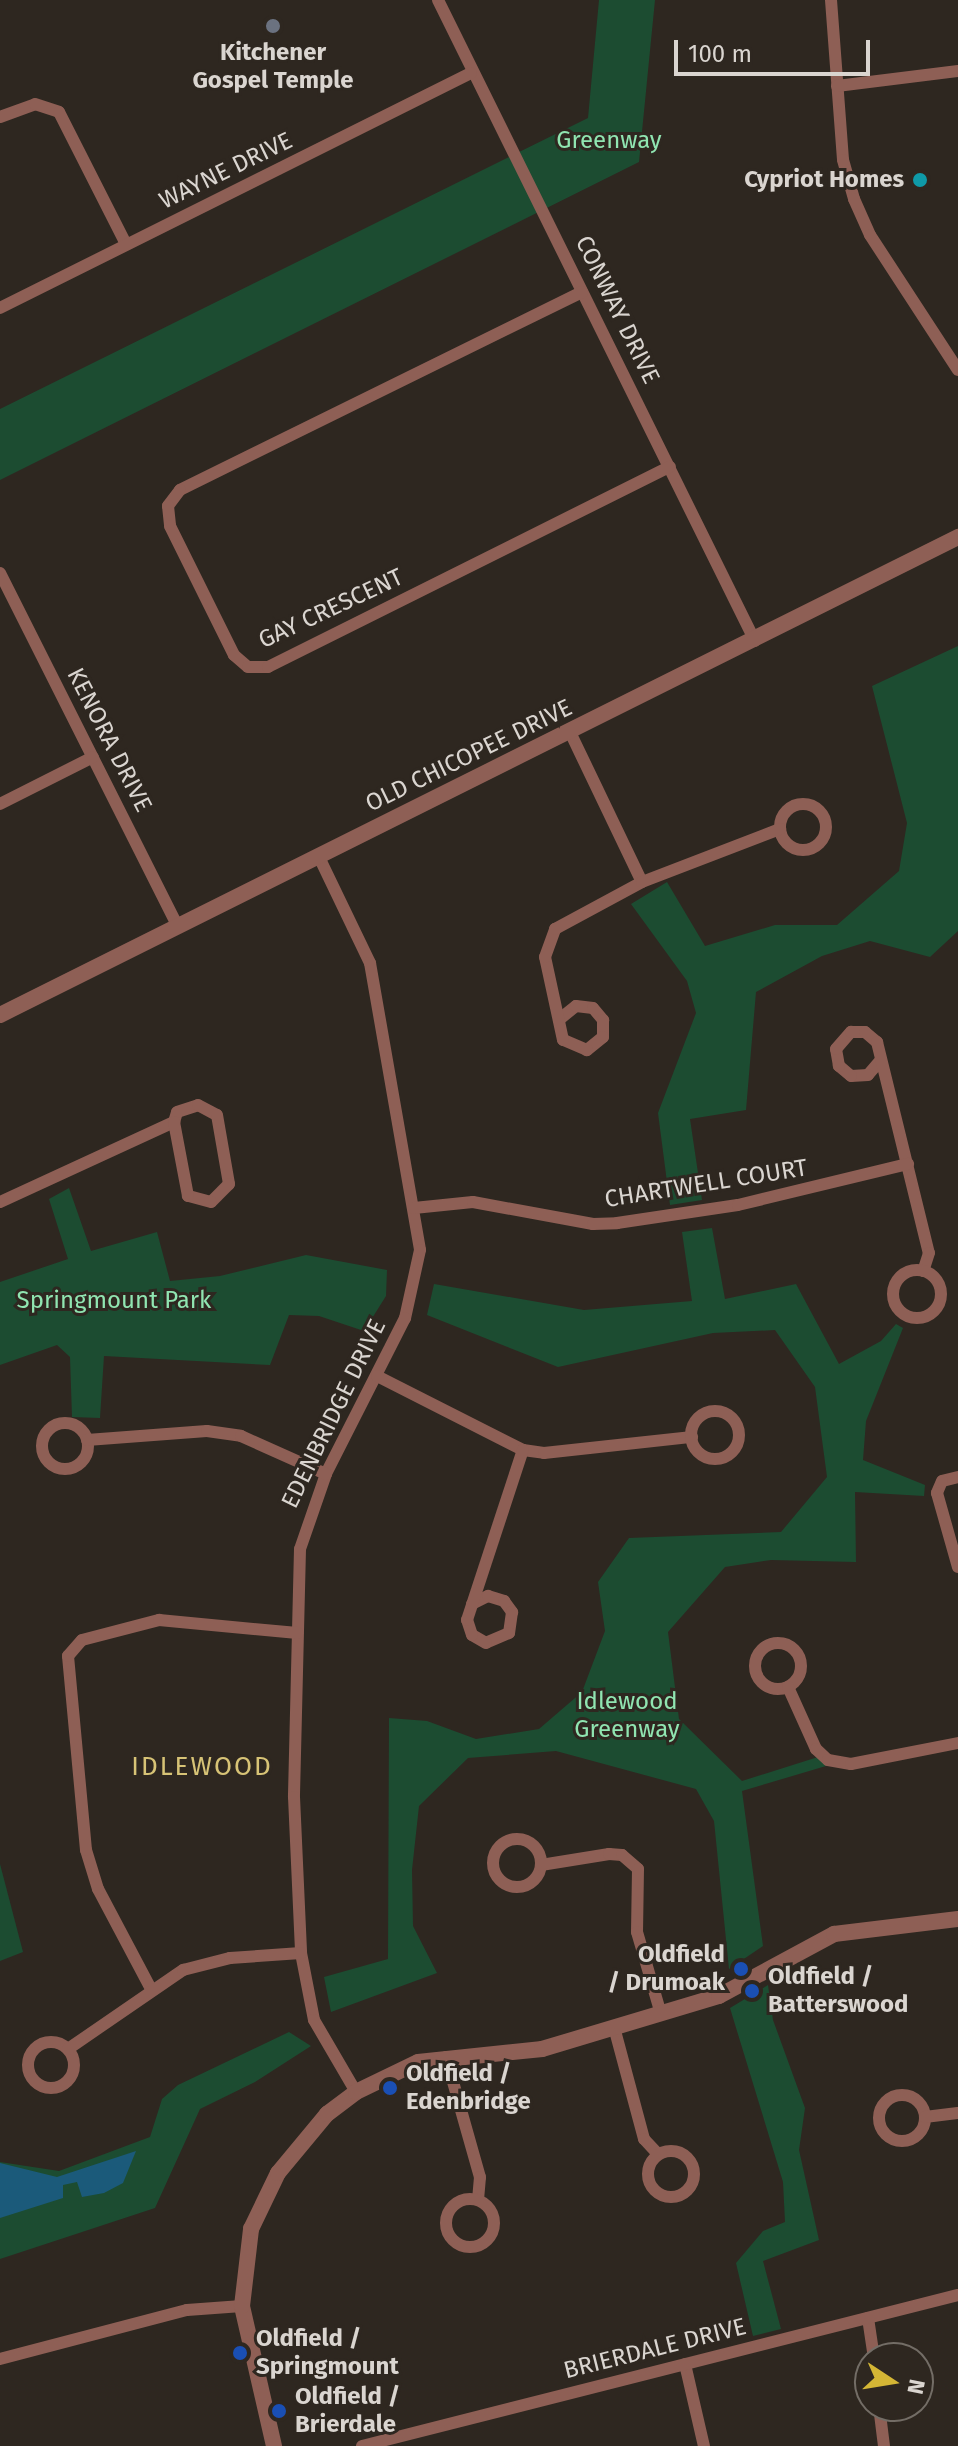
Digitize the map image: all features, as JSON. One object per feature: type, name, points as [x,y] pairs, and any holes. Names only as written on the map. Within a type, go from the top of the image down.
[{"type":"street","name":"CONWAY DRIVE","points":[[438,0],[471,73],[755,641]]},
{"type":"street","points":[[831,0],[843,160],[854,199],[870,235],[958,370]]},
{"type":"street","points":[[837,86],[958,71]]},
{"type":"street","name":"WAYNE DRIVE","points":[[0,308],[471,73]]},
{"type":"street","points":[[0,117],[35,104],[59,112],[126,244]]},
{"type":"street","name":"GAY CRESCENT","points":[[582,292],[180,490],[168,506],[170,526],[234,655],[248,667],[268,667],[670,467]]},
{"type":"street","name":"OLD CHICOPEE DRIVE","points":[[0,1015],[755,641],[958,537]]},
{"type":"street","name":"KENORA DRIVE","points":[[0,573],[4,589],[178,927]]},
{"type":"street","points":[[570,732],[642,882]]},
{"type":"street","points":[[0,804],[93,757]]},
{"type":"street","points":[[561,1018],[545,957],[546,944],[555,929],[642,882],[780,829]]},
{"type":"street","name":"EDENBRIDGE DRIVE","points":[[319,857],[370,963],[420,1250],[416,1285],[377,1376],[326,1474],[300,1549],[294,1797],[301,1953],[314,2020],[356,2092]]},
{"type":"street","points":[[880,1061],[929,1253],[923,1271]]},
{"type":"street","points":[[0,1202],[174,1122],[177,1112],[198,1105],[217,1115],[229,1184],[211,1202],[188,1196],[174,1122]]},
{"type":"street","name":"CHARTWELL COURT","points":[[414,1208],[473,1202],[593,1224],[617,1223],[738,1205],[908,1164]]},
{"type":"street","points":[[377,1376],[523,1450],[544,1453],[692,1437]]},
{"type":"street","points":[[87,1440],[207,1431],[277,1449],[326,1474]]},
{"type":"street","points":[[472,1604],[523,1450]]},
{"type":"street","points":[[958,1477],[942,1481],[937,1493],[958,1567]]},
{"type":"street","points":[[151,1989],[98,1889],[86,1850],[68,1656],[82,1640],[159,1620],[297,1633]]},
{"type":"street","points":[[788,1687],[816,1749],[828,1760],[851,1764],[958,1743]]},
{"type":"street","points":[[541,1865],[609,1854],[632,1861],[638,1869],[637,1932],[661,2014]]},
{"type":"street","points":[[274,2446],[242,2306],[251,2229],[278,2173],[327,2114],[356,2092],[418,2062],[542,2049],[719,1996],[834,1934],[958,1919]]},
{"type":"street","points":[[68,2049],[151,1989],[213,1961],[301,1953]]},
{"type":"street","points":[[614,2027],[644,2139],[658,2154]]},
{"type":"street","points":[[446,2057],[480,2177],[478,2199]]},
{"type":"street","points":[[925,2117],[958,2113]]},
{"type":"street","points":[[478,2199],[492,2211],[494,2229],[480,2246],[462,2246],[449,2235],[448,2213],[461,2200],[478,2199]]},
{"type":"street","name":"BRIERDALE DRIVE","points":[[362,2446],[958,2295]]},
{"type":"street","points":[[0,2359],[187,2310],[242,2306]]},
{"type":"street","points":[[868,2318],[872,2342]]},
{"type":"street","points":[[685,2364],[704,2446]]},
{"type":"street","points":[[881,2422],[884,2446]]},
{"type":"green space","name":"Greenway","points":[[599,0],[655,0],[639,162],[0,480],[0,409],[588,118]]},
{"type":"green space","points":[[958,646],[958,931],[930,957],[870,941],[822,956],[756,992],[746,1110],[690,1119],[702,1200],[670,1205],[658,1113],[696,1013],[687,981],[631,904],[667,882],[705,946],[775,925],[837,925],[899,871],[907,823],[872,686]]},
{"type":"green space","name":"Springmount Park","points":[[69,1188],[91,1251],[157,1232],[170,1281],[220,1276],[306,1255],[387,1270],[386,1296],[364,1331],[319,1316],[289,1315],[270,1365],[104,1356],[100,1418],[72,1417],[70,1357],[57,1345],[0,1365],[0,1282],[68,1259],[49,1199]]},
{"type":"green space","name":"Idlewood Greenway","points":[[712,1228],[725,1299],[796,1284],[839,1364],[881,1341],[896,1324],[903,1328],[866,1421],[863,1460],[925,1485],[924,1496],[855,1492],[856,1562],[771,1560],[725,1567],[668,1632],[679,1719],[742,1781],[818,1757],[826,1766],[742,1791],[763,1946],[729,1969],[714,1821],[696,1789],[556,1751],[468,1758],[419,1806],[412,1870],[413,1926],[437,1973],[331,2012],[324,1977],[388,1959],[389,1718],[427,1721],[476,1739],[539,1729],[582,1692],[605,1631],[598,1582],[629,1538],[781,1532],[827,1477],[815,1387],[775,1330],[713,1333],[558,1367],[427,1315],[434,1284],[584,1310],[692,1301],[682,1232]]},
{"type":"green space","points":[[0,1864],[23,1952],[0,1961]]},
{"type":"green space","points":[[768,1985],[773,2020],[805,2108],[799,2150],[819,2240],[763,2261],[781,2329],[753,2336],[736,2263],[763,2231],[785,2222],[783,2182],[730,2008]]},
{"type":"green space","points":[[289,2032],[311,2046],[255,2082],[200,2109],[155,2208],[0,2259],[0,2162],[59,2171],[150,2137],[162,2099],[178,2085]]},
{"type":"water","points":[[136,2151],[123,2183],[104,2193],[82,2197],[77,2182],[63,2185],[63,2198],[0,2218],[0,2163],[57,2177]]},
{"type":"place","name":"Kitchener Gospel Temple","points":[[273,26]]},
{"type":"place","name":"Cypriot Homes","points":[[920,180]]},
{"type":"place","name":"Oldfield / Drumoak","points":[[741,1969]]},
{"type":"place","name":"Oldfield / Batterswood","points":[[752,1991]]},
{"type":"place","name":"Oldfield / Edenbridge","points":[[390,2088]]},
{"type":"place","name":"Oldfield / Springmount","points":[[240,2353]]},
{"type":"place","name":"Oldfield / Brierdale","points":[[279,2411]]},
{"type":"district","name":"IDLEWOOD","points":[[202,1767]]}]
